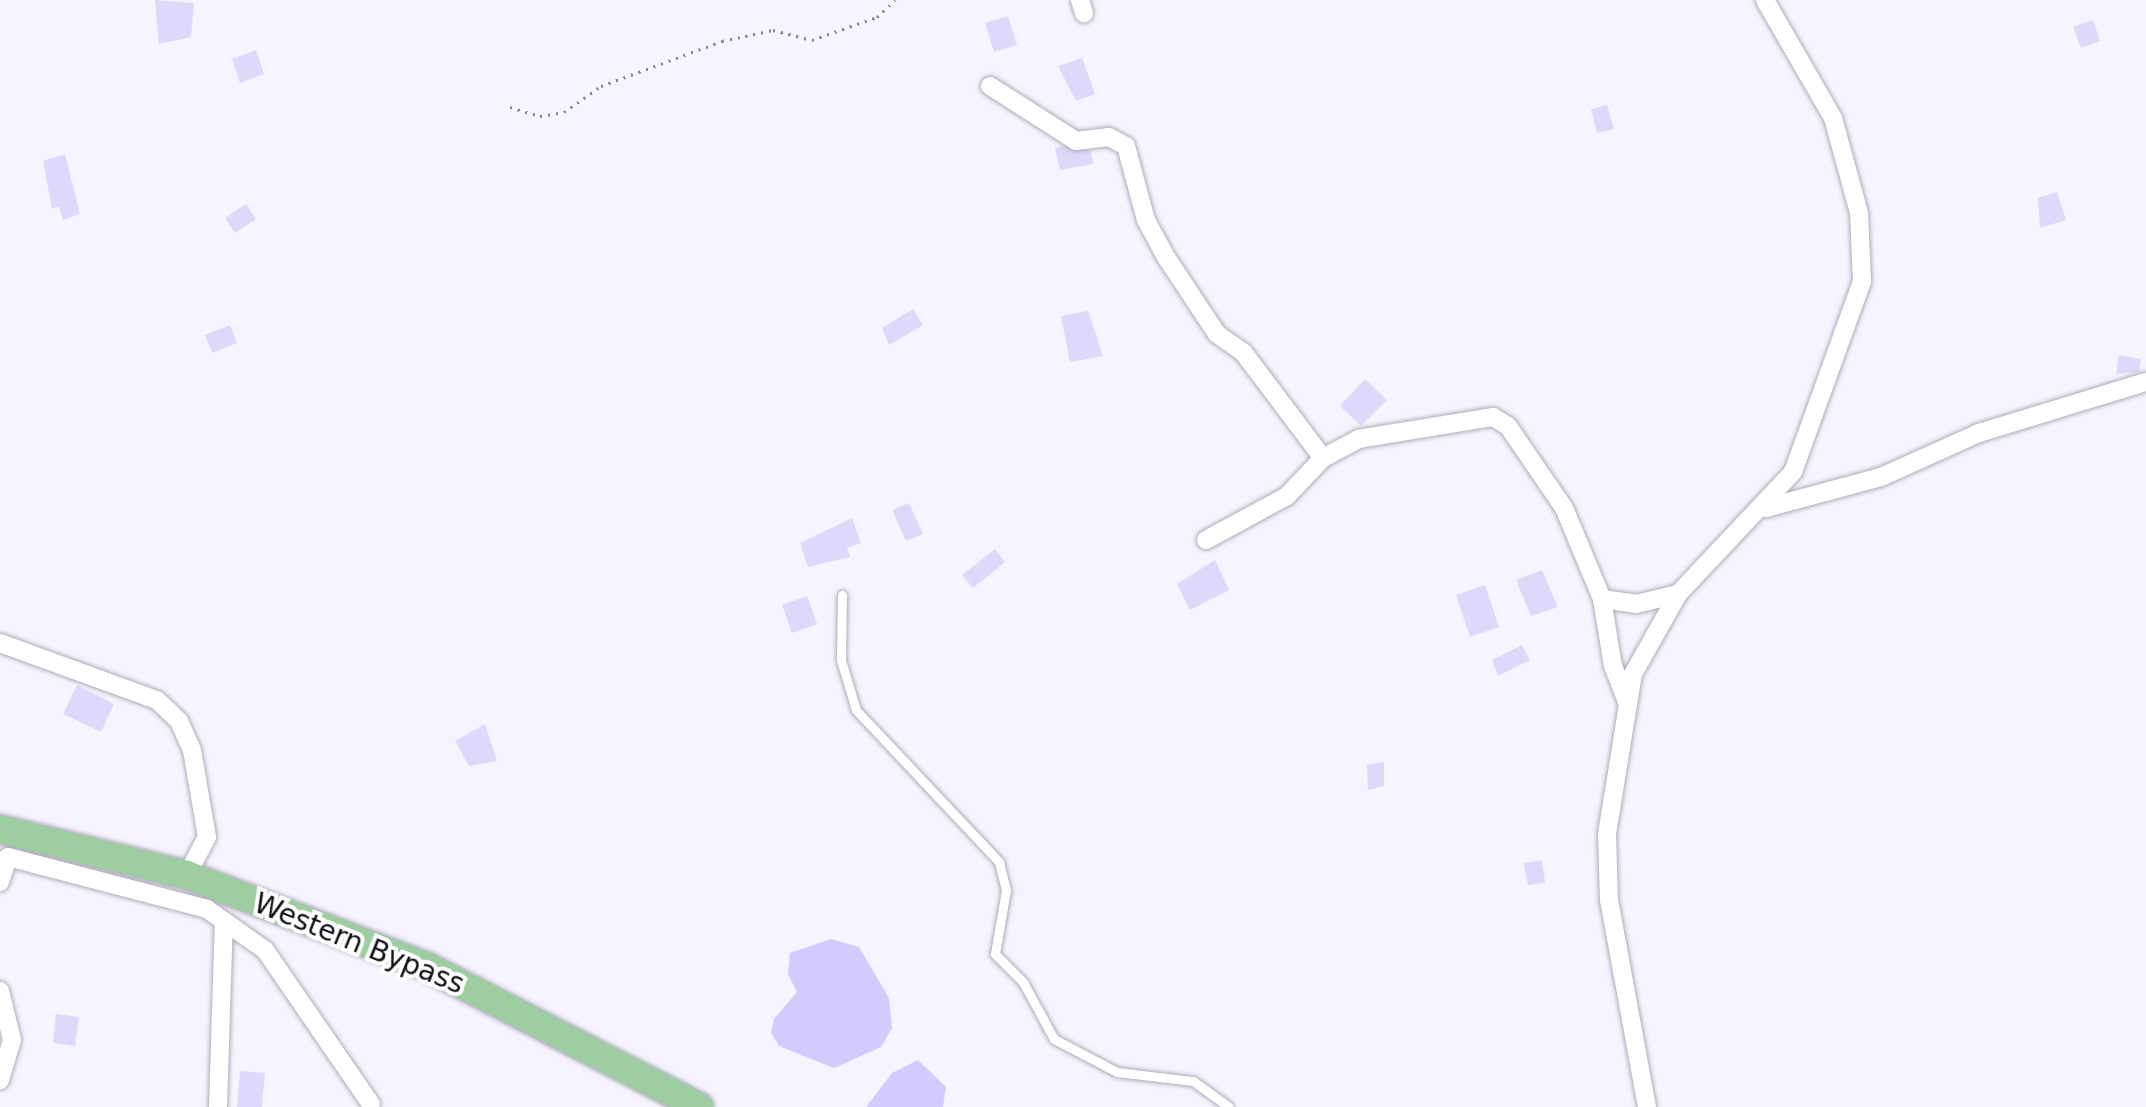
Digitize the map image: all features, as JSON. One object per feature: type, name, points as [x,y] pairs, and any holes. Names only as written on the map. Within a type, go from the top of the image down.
[{"type":"main road","name":"Western Bypass","points":[[0,829],[187,875],[428,967],[699,1107]]},
{"type":"street","points":[[1647,1107],[1609,900],[1607,834],[1628,704],[1647,638],[1678,594],[1763,509],[1793,472],[1825,399],[1862,281],[1864,247],[1833,118],[1765,0]]},
{"type":"street","points":[[990,86],[1076,141],[1109,137],[1126,146],[1146,220],[1166,257],[1217,334],[1243,352],[1323,458]]},
{"type":"street","points":[[1763,509],[1881,477],[1979,433],[2146,382]]},
{"type":"street","points":[[1206,540],[1287,496],[1323,458],[1399,428],[1493,417],[1508,426],[1564,508],[1602,599],[1613,666],[1628,704]]},
{"type":"street","points":[[1602,599],[1636,604],[1678,594]]},
{"type":"street","points":[[0,643],[157,700],[179,721],[192,750],[207,837],[187,875]]},
{"type":"street","points":[[0,882],[8,857],[88,872],[224,921],[265,950],[371,1104]]},
{"type":"street","points":[[218,1107],[224,921]]},
{"type":"street","points":[[0,991],[12,1040],[0,1080]]},
{"type":"lane","points":[[842,595],[841,660],[856,710],[999,862],[1006,890],[995,954],[1023,982],[1054,1039],[1117,1072],[1193,1081],[1229,1107]]},
{"type":"path","points":[[510,107],[540,116],[564,112],[601,86],[722,41],[773,30],[812,40],[877,17],[895,0]]},
{"type":"shaded area","points":[[831,939],[859,947],[889,998],[892,1028],[881,1047],[834,1068],[779,1046],[771,1033],[774,1019],[797,992],[788,974],[790,953]]},
{"type":"shaded area","points":[[918,1060],[946,1087],[943,1107],[866,1107],[892,1073]]},
{"type":"building","points":[[155,0],[194,3],[191,37],[159,44]]},
{"type":"building","points":[[1008,16],[1017,45],[994,52],[985,23]]},
{"type":"building","points":[[2093,20],[2100,41],[2081,48],[2073,27]]},
{"type":"building","points":[[256,50],[264,74],[240,83],[232,59]]},
{"type":"building","points":[[1082,58],[1095,94],[1076,101],[1058,66]]},
{"type":"building","points":[[1607,105],[1614,129],[1597,133],[1591,109]]},
{"type":"building","points":[[1062,146],[1091,151],[1093,164],[1060,170],[1055,148]]},
{"type":"building","points":[[65,154],[80,214],[63,220],[59,206],[52,209],[43,161]]},
{"type":"building","points":[[2057,192],[2066,220],[2040,228],[2038,198]]},
{"type":"building","points":[[246,204],[256,219],[235,233],[225,218]]},
{"type":"building","points":[[913,309],[923,325],[889,345],[882,328]]},
{"type":"building","points":[[1088,311],[1103,356],[1070,362],[1061,316]]},
{"type":"building","points":[[230,325],[237,343],[212,353],[205,335]]},
{"type":"building","points":[[2119,355],[2141,359],[2139,372],[2116,374]]},
{"type":"building","points":[[1365,379],[1387,400],[1361,426],[1340,406]]},
{"type":"building","points":[[909,503],[923,534],[906,541],[892,510]]},
{"type":"building","points":[[852,518],[861,543],[847,548],[850,557],[808,567],[800,543]]},
{"type":"building","points":[[995,549],[1005,562],[973,588],[962,575]]},
{"type":"building","points":[[1215,560],[1229,590],[1190,610],[1177,584]]},
{"type":"building","points":[[1542,570],[1558,607],[1531,616],[1516,580]]},
{"type":"building","points":[[1485,585],[1499,627],[1470,637],[1456,595]]},
{"type":"building","points":[[807,596],[817,624],[792,633],[782,605]]},
{"type":"building","points":[[1522,645],[1530,660],[1498,676],[1492,660]]},
{"type":"building","points":[[77,685],[114,704],[101,732],[63,714]]},
{"type":"building","points":[[485,724],[497,761],[469,766],[455,741]]},
{"type":"building","points":[[1384,762],[1384,786],[1368,790],[1367,765]]},
{"type":"building","points":[[1542,860],[1545,883],[1528,885],[1524,863]]},
{"type":"building","points":[[56,1014],[79,1017],[75,1046],[53,1043]]},
{"type":"building","points":[[240,1071],[265,1073],[262,1107],[237,1107]]}]
